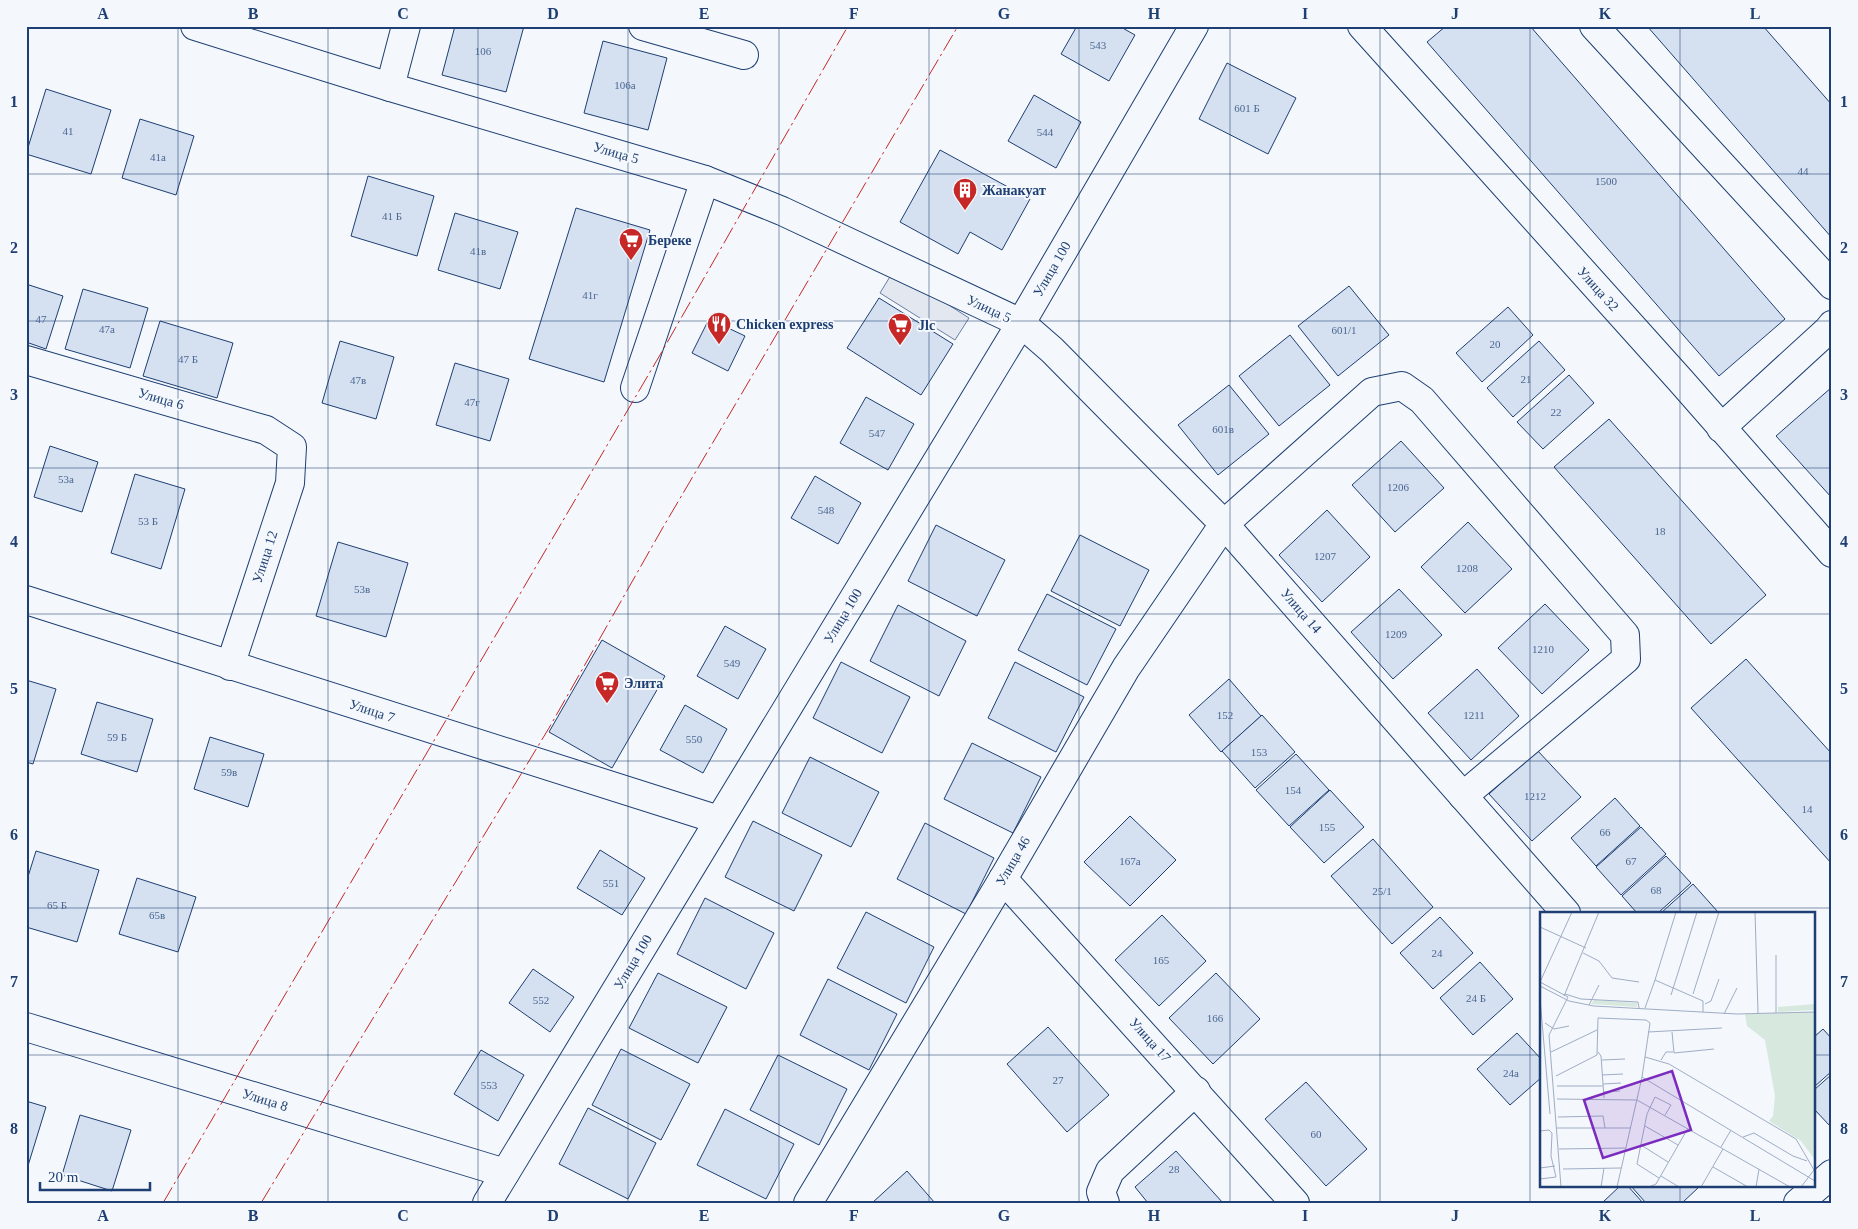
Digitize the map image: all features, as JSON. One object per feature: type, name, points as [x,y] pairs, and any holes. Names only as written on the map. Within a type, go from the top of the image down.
[{"type":"street","name":"Улица 5","points":[[195,26],[390,87],[705,180],[782,211],[1020,324]]},
{"type":"street","points":[[390,87],[406,26]]},
{"type":"street","points":[[643,26],[744,55]]},
{"type":"street","name":"Улица 100","points":[[487,1203],[1020,324],[1194,26]]},
{"type":"street","points":[[1594,26],[1832,285]]},
{"type":"street","name":"Улица 32","points":[[1369,29],[1832,553]]},
{"type":"street","points":[[635,388],[705,180]]},
{"type":"street","name":"Улица 14","points":[[1020,324],[1052,350],[1224,524],[1565,912]]},
{"type":"street","points":[[1721,428],[1832,325]]},
{"type":"street","name":"Улица 6","points":[[26,360],[266,430],[292,447]]},
{"type":"street","name":"Улица 46","points":[[808,1203],[1003,878],[1126,668],[1224,524],[1372,392],[1402,386],[1422,400],[1625,635],[1626,659],[1463,796]]},
{"type":"street","name":"Улица 12","points":[[230,666],[290,483],[292,447]]},
{"type":"street","name":"Улица 7","points":[[26,600],[719,820]]},
{"type":"street","name":"Улица 17","points":[[1003,878],[1295,1203]]},
{"type":"street","name":"Улица 8","points":[[26,1027],[505,1173]]},
{"type":"street","points":[[1105,1203],[1101,1192],[1110,1171],[1196,1091]]},
{"type":"shaded area","points":[[894,270],[969,318],[955,340],[880,293]]},
{"type":"building","points":[[455,26],[524,26],[506,92],[442,75]]},
{"type":"building","points":[[1077,26],[1119,26],[1135,35],[1109,81],[1061,54]]},
{"type":"building","points":[[1446,26],[1530,26],[1785,319],[1719,376],[1427,42]]},
{"type":"building","points":[[1647,26],[1763,26],[1832,105],[1832,238]]},
{"type":"building","points":[[603,41],[667,58],[648,130],[584,113]]},
{"type":"building","points":[[1227,63],[1296,98],[1268,154],[1199,119]]},
{"type":"building","points":[[46,89],[111,110],[91,174],[26,154]]},
{"type":"building","points":[[1034,95],[1081,122],[1056,168],[1008,141]]},
{"type":"building","points":[[140,119],[194,136],[176,195],[122,178]]},
{"type":"building","name":"Жанакуат","points":[[940,150],[1030,199],[1002,250],[970,232],[958,254],[900,222]]},
{"type":"building","points":[[368,176],[434,196],[417,256],[351,236]]},
{"type":"building","points":[[576,208],[650,230],[604,382],[529,359]]},
{"type":"building","points":[[455,213],[518,232],[500,289],[438,270]]},
{"type":"building","points":[[26,284],[63,296],[46,349],[26,342]]},
{"type":"building","points":[[1349,286],[1389,335],[1338,376],[1298,326]]},
{"type":"building","points":[[83,289],[148,308],[130,368],[65,349]]},
{"type":"building","name":"Jlc","points":[[879,298],[953,344],[921,395],[847,348]]},
{"type":"building","points":[[1508,307],[1533,335],[1482,382],[1456,353]]},
{"type":"building","name":"Chicken express","points":[[709,319],[745,336],[728,371],[692,353]]},
{"type":"building","points":[[160,321],[233,343],[217,398],[143,376]]},
{"type":"building","points":[[1290,335],[1330,385],[1279,426],[1239,376]]},
{"type":"building","points":[[340,341],[394,357],[376,419],[322,403]]},
{"type":"building","points":[[1539,341],[1565,370],[1513,417],[1487,388]]},
{"type":"building","points":[[455,363],[509,379],[490,441],[436,425]]},
{"type":"building","points":[[1569,375],[1594,403],[1543,449],[1517,422]]},
{"type":"building","points":[[1229,385],[1269,434],[1218,475],[1178,425]]},
{"type":"building","points":[[1832,387],[1832,498],[1776,436]]},
{"type":"building","points":[[866,397],[914,424],[888,470],[840,443]]},
{"type":"building","points":[[1609,419],[1766,595],[1711,644],[1554,467]]},
{"type":"building","points":[[1401,441],[1444,488],[1395,532],[1352,485]]},
{"type":"building","points":[[50,446],[98,462],[82,512],[34,497]]},
{"type":"building","points":[[135,474],[185,489],[161,569],[111,553]]},
{"type":"building","points":[[815,476],[861,503],[838,544],[791,518]]},
{"type":"building","points":[[1327,510],[1370,557],[1322,602],[1279,555]]},
{"type":"building","points":[[1468,522],[1512,569],[1465,613],[1421,567]]},
{"type":"building","points":[[936,525],[1005,560],[977,616],[908,581]]},
{"type":"building","points":[[1080,535],[1149,570],[1120,626],[1051,591]]},
{"type":"building","points":[[338,542],[408,563],[386,637],[316,616]]},
{"type":"building","points":[[1399,589],[1442,635],[1393,679],[1351,632]]},
{"type":"building","points":[[1047,594],[1116,629],[1087,685],[1018,650]]},
{"type":"building","points":[[1545,604],[1589,650],[1542,694],[1498,648]]},
{"type":"building","points":[[898,605],[966,641],[939,696],[870,661]]},
{"type":"building","points":[[725,626],[766,649],[738,699],[697,676]]},
{"type":"building","name":"Элита","points":[[602,640],[665,676],[612,768],[549,732]]},
{"type":"building","points":[[1746,659],[1832,754],[1832,864],[1691,708]]},
{"type":"building","points":[[841,662],[910,697],[882,753],[813,718]]},
{"type":"building","points":[[1015,662],[1084,697],[1056,752],[988,718]]},
{"type":"building","points":[[1477,669],[1519,716],[1471,760],[1428,713]]},
{"type":"building","points":[[1229,679],[1261,716],[1221,752],[1189,715]]},
{"type":"building","points":[[26,680],[56,689],[33,764],[26,762]]},
{"type":"building","points":[[97,702],[153,719],[137,772],[81,754]]},
{"type":"building","points":[[685,705],[727,729],[703,773],[660,750]]},
{"type":"building","points":[[1262,715],[1295,752],[1255,788],[1222,751]]},
{"type":"building","points":[[210,737],[264,754],[248,807],[194,789]]},
{"type":"building","points":[[972,743],[1041,777],[1013,833],[944,799]]},
{"type":"building","points":[[1537,750],[1581,797],[1532,841],[1489,794]]},
{"type":"building","points":[[1296,754],[1329,790],[1289,826],[1256,790]]},
{"type":"building","points":[[810,757],[879,792],[851,847],[782,813]]},
{"type":"building","points":[[1330,790],[1364,827],[1324,863],[1290,827]]},
{"type":"building","points":[[1615,798],[1640,826],[1596,866],[1571,838]]},
{"type":"building","points":[[1130,816],[1176,860],[1130,906],[1084,862]]},
{"type":"building","points":[[753,821],[822,855],[794,911],[725,877]]},
{"type":"building","points":[[925,823],[994,858],[966,914],[897,879]]},
{"type":"building","points":[[1641,827],[1666,854],[1621,895],[1596,867]]},
{"type":"building","points":[[1373,839],[1433,907],[1392,944],[1331,876]]},
{"type":"building","points":[[600,850],[645,878],[622,915],[577,888]]},
{"type":"building","points":[[36,851],[99,870],[77,942],[26,927],[26,883]]},
{"type":"building","points":[[1666,856],[1691,883],[1659,912],[1636,912],[1622,896]]},
{"type":"building","points":[[137,878],[196,897],[178,952],[119,934]]},
{"type":"building","points":[[1693,884],[1718,912],[1662,912]]},
{"type":"building","points":[[705,898],[774,933],[746,989],[677,954]]},
{"type":"building","points":[[866,912],[934,947],[906,1003],[837,968]]},
{"type":"building","points":[[1162,915],[1206,961],[1159,1006],[1115,960]]},
{"type":"building","points":[[1440,917],[1473,953],[1433,989],[1400,953]]},
{"type":"building","points":[[1480,962],[1513,999],[1473,1035],[1440,998]]},
{"type":"building","points":[[533,969],[574,997],[550,1032],[509,1003]]},
{"type":"building","points":[[658,973],[727,1007],[698,1063],[629,1028]]},
{"type":"building","points":[[1216,973],[1260,1019],[1213,1064],[1169,1018]]},
{"type":"building","points":[[828,979],[897,1014],[869,1070],[800,1035]]},
{"type":"building","points":[[1048,1027],[1109,1095],[1067,1132],[1007,1064]]},
{"type":"building","points":[[1823,1029],[1832,1039],[1832,1071],[1816,1085],[1816,1035]]},
{"type":"building","points":[[1517,1033],[1540,1058],[1540,1079],[1510,1105],[1477,1069]]},
{"type":"building","points":[[621,1049],[690,1084],[661,1140],[592,1105]]},
{"type":"building","points":[[481,1050],[524,1075],[498,1121],[454,1094]]},
{"type":"building","points":[[778,1055],[847,1089],[819,1145],[750,1110]]},
{"type":"building","points":[[1832,1074],[1832,1124],[1830,1126],[1816,1111],[1816,1088]]},
{"type":"building","points":[[1306,1082],[1367,1149],[1326,1186],[1265,1119]]},
{"type":"building","points":[[26,1101],[46,1107],[27,1169],[26,1169]]},
{"type":"building","points":[[588,1108],[656,1143],[628,1199],[559,1164]]},
{"type":"building","points":[[725,1109],[794,1144],[766,1199],[697,1165]]},
{"type":"building","points":[[80,1115],[131,1130],[112,1191],[62,1175]]},
{"type":"building","points":[[1176,1151],[1223,1203],[1148,1203],[1135,1187]]},
{"type":"building","points":[[907,1171],[935,1203],[872,1203]]},
{"type":"building","points":[[1620,1186],[1628,1186],[1643,1203],[1602,1203]]},
{"type":"building","points":[[1631,1186],[1699,1187],[1682,1203],[1646,1203]]},
{"type":"power","points":[[163,1203],[660,355],[848,26]]},
{"type":"power","points":[[261,1203],[549,728],[662,529],[958,26]]},
{"type":"place","name":"Жанакуат","points":[[965,211]]},
{"type":"place","name":"Береке","points":[[631,261]]},
{"type":"place","name":"Chicken express","points":[[719,345]]},
{"type":"place","name":"Jlc","points":[[900,346]]},
{"type":"place","name":"Элита","points":[[607,704]]}]
